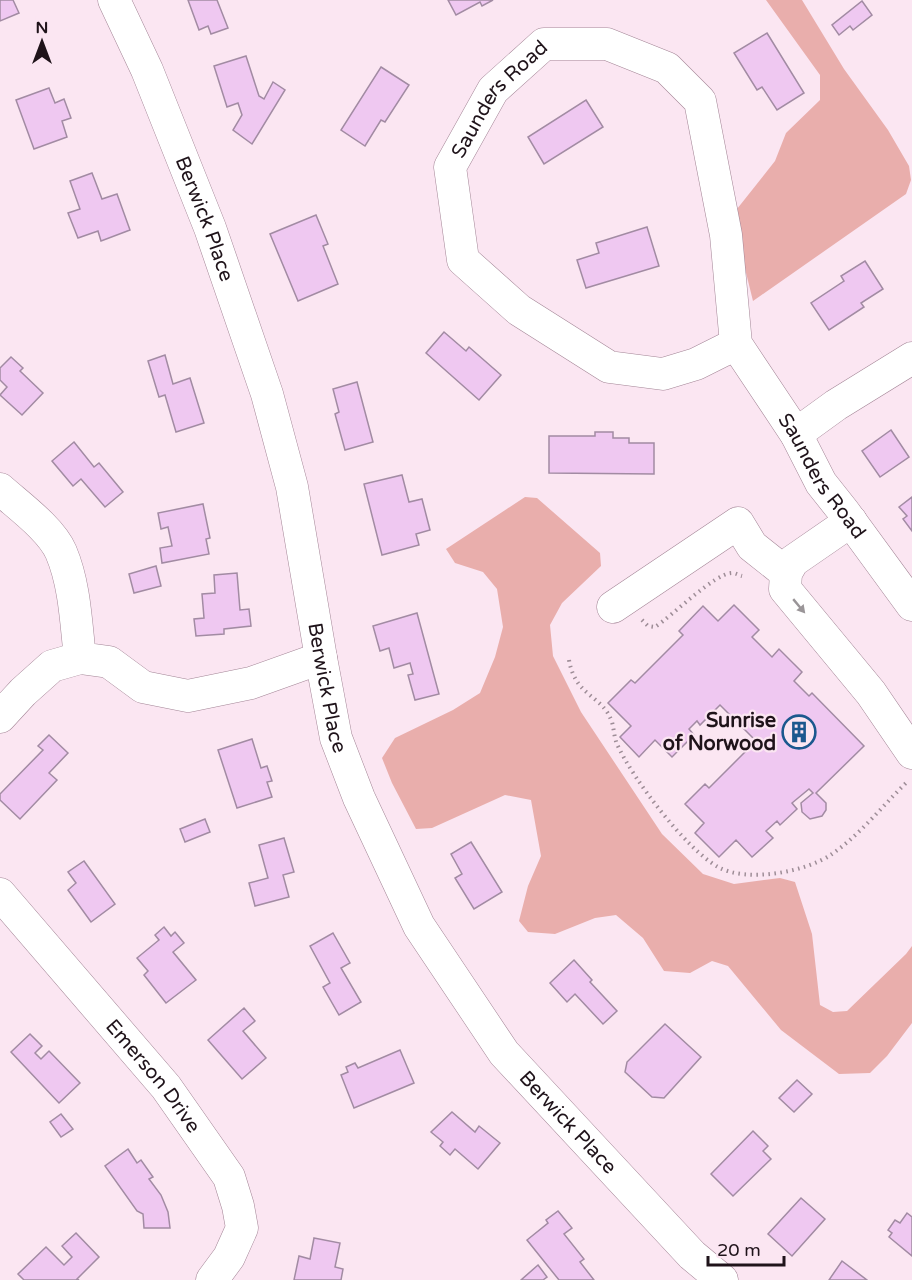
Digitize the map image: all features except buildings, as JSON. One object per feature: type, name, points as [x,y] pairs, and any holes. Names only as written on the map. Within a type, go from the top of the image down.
[{"type":"street","name":"Berwick Place","points":[[114,0],[147,70],[210,228],[267,394],[292,487],[321,657],[340,748],[359,798],[419,926],[504,1053],[692,1255],[722,1280]]},
{"type":"street","name":"Saunders Road","points":[[736,344],[696,364],[663,374],[609,367],[519,310],[463,260],[450,167],[493,90],[544,44],[607,44],[667,68],[700,101],[726,235],[736,344],[796,434],[820,483],[851,521],[912,605]]},
{"type":"street","points":[[796,434],[836,405],[912,358]]},
{"type":"street","points":[[0,489],[45,530],[61,551],[74,598],[80,657]]},
{"type":"street","points":[[851,521],[793,561],[786,573],[785,590],[871,693],[912,753]]},
{"type":"street","points":[[626,611],[738,523],[752,546],[786,573]]},
{"type":"street","points":[[0,717],[52,666],[80,657],[109,662],[143,687],[188,696],[251,683],[321,657]]},
{"type":"street","name":"Emerson Drive","points":[[0,894],[166,1087],[229,1177],[242,1228],[229,1257],[212,1280]]},
{"type":"path","points":[[626,611],[648,626],[655,627],[702,588],[721,576],[733,573],[745,577]]},
{"type":"path","points":[[569,660],[572,675],[577,683],[607,711],[616,742],[629,768],[646,793],[702,855],[717,867],[732,873],[777,873],[804,867],[831,855],[864,826],[912,777]]},
{"type":"shaded area","points":[[766,0],[802,0],[844,69],[888,130],[909,166],[911,180],[906,194],[753,301],[733,220],[737,209],[775,161],[786,133],[820,100],[820,75]]},
{"type":"shaded area","points":[[525,497],[537,498],[600,553],[601,566],[562,603],[550,625],[553,656],[581,712],[662,834],[703,874],[734,884],[780,878],[795,882],[812,934],[820,1005],[833,1012],[847,1011],[912,946],[912,1023],[887,1056],[870,1073],[839,1074],[781,1030],[728,966],[712,961],[690,973],[664,971],[643,938],[616,915],[595,918],[555,934],[528,932],[519,921],[528,886],[541,856],[531,800],[505,795],[432,828],[416,829],[382,758],[395,738],[453,710],[480,693],[495,657],[503,627],[497,589],[483,572],[455,563],[446,549]]},
{"type":"place","name":"Sunrise of Norwood","points":[[799,732]]}]
